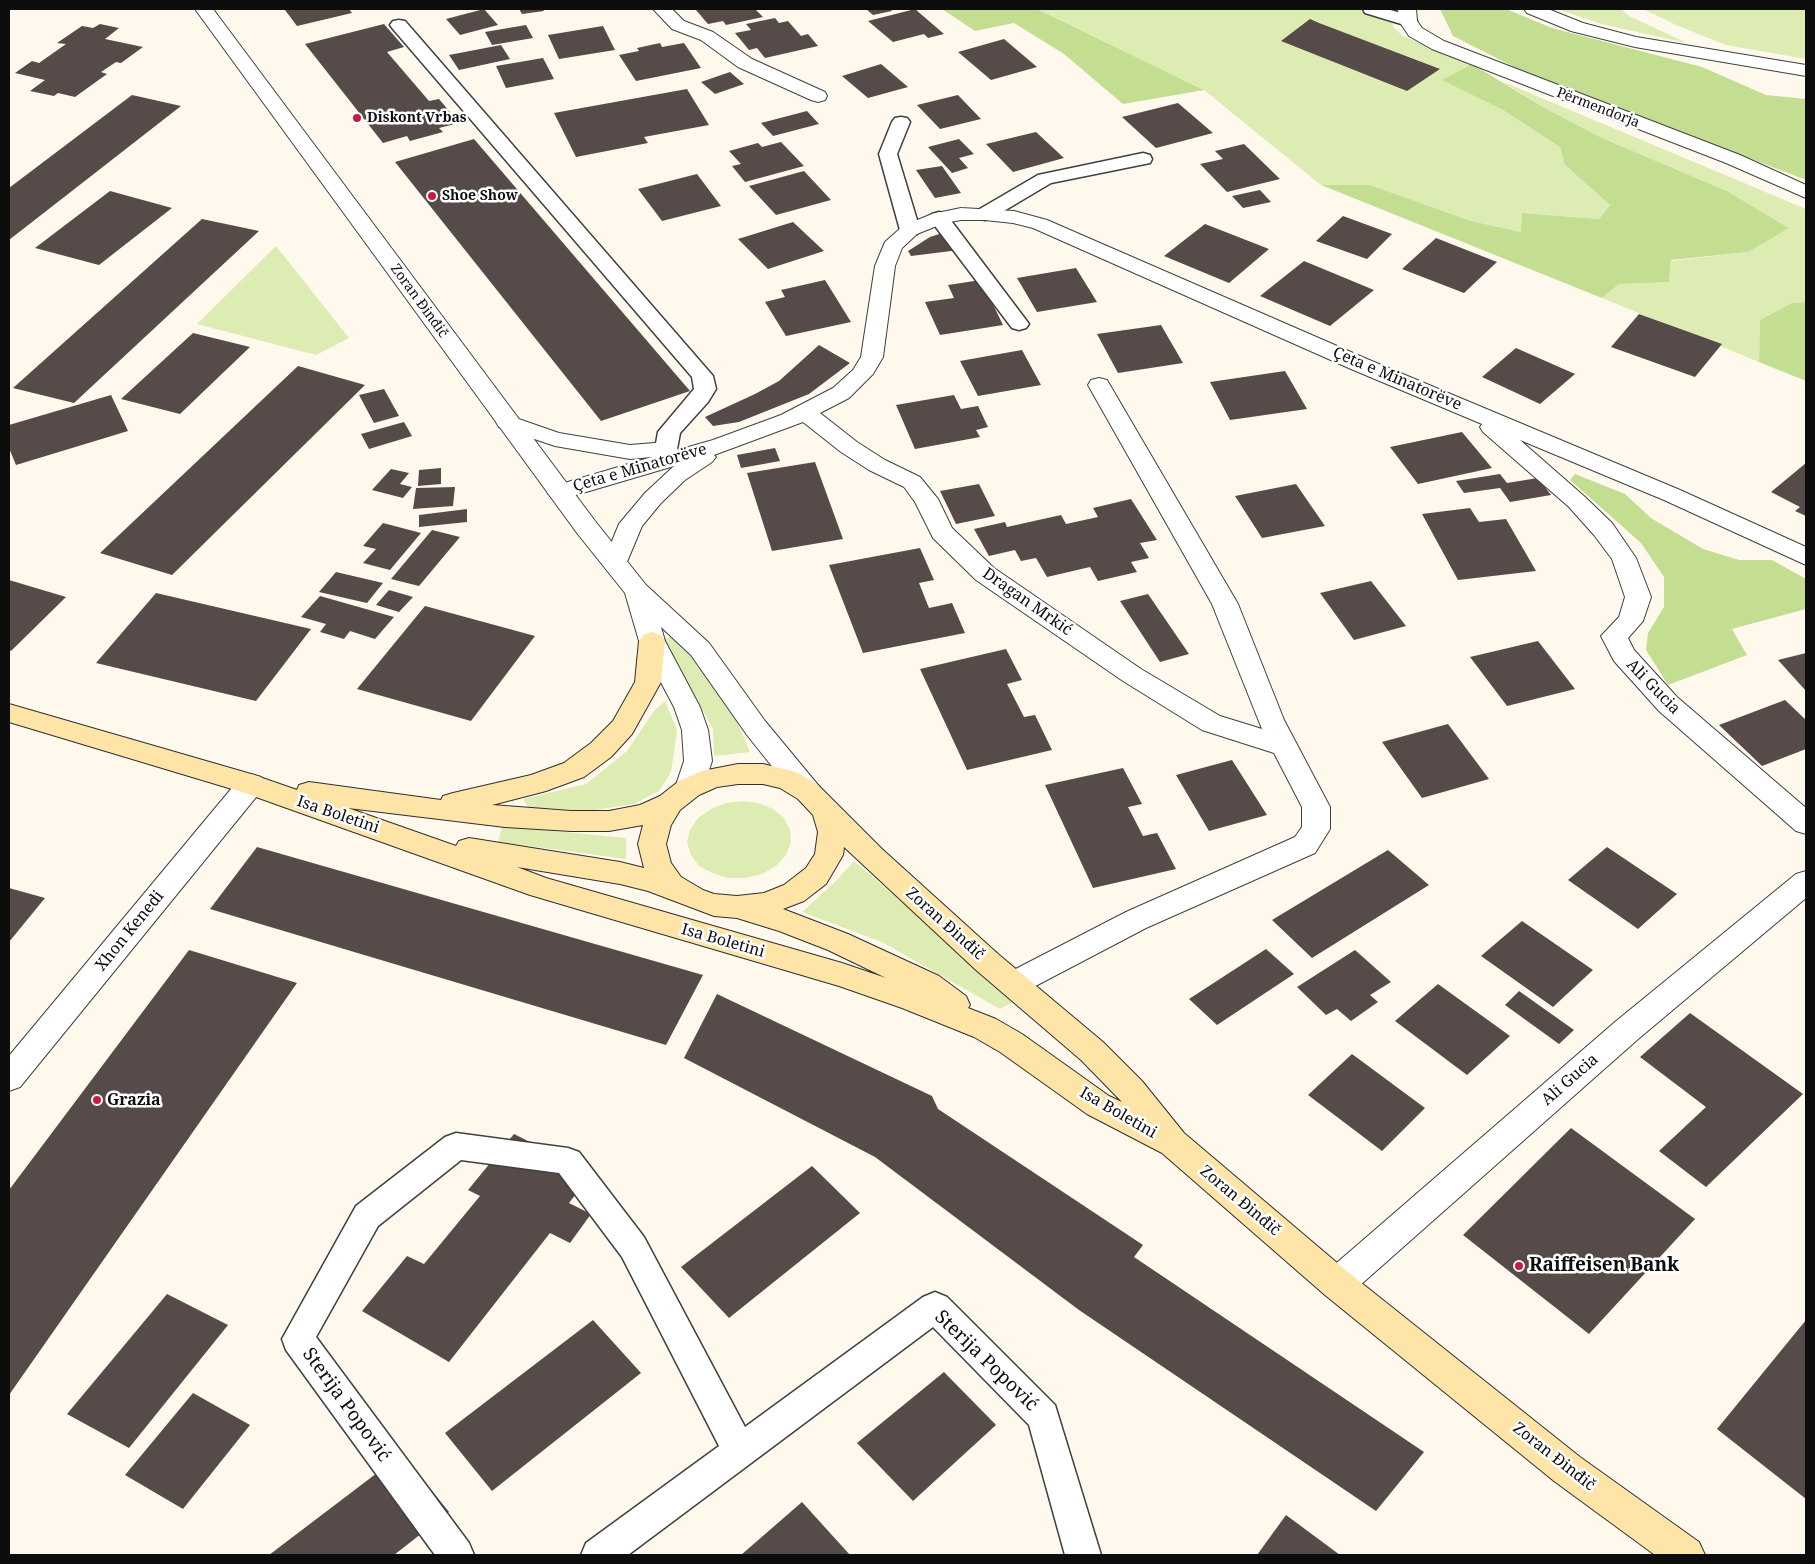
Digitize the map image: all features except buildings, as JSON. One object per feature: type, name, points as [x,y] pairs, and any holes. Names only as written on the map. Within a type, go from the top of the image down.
[{"type":"main road","points":[[422,808],[485,797],[536,784],[574,770],[601,750],[623,727],[648,682],[652,641]]},
{"type":"main road","name":"Isa Boletini","points":[[9,713],[251,784],[540,887],[860,981],[913,999],[985,1028],[1011,1043],[1098,1105],[1173,1143]]},
{"type":"main road","name":"Zoran Đinđič","points":[[817,802],[832,832],[829,855],[816,876],[794,893],[767,904],[737,908],[714,905],[693,898],[671,884],[657,866],[652,844],[657,823],[680,796],[721,777],[738,774],[763,774],[788,780],[817,802],[872,857],[1013,984],[1092,1051],[1131,1090],[1173,1143],[1337,1284],[1567,1469],[1686,1555]]},
{"type":"main road","name":"Isa Boletini","points":[[251,784],[422,808],[571,822],[608,821],[645,814],[680,796]]},
{"type":"main road","points":[[401,838],[620,873],[654,882],[693,898]]},
{"type":"main road","points":[[737,908],[787,922],[838,942],[928,984],[985,1028]]},
{"type":"street","name":"Zoran Đinđič","points":[[204,9],[558,492],[637,591],[700,649],[756,728],[817,802]]},
{"type":"street","points":[[662,9],[678,25],[707,36],[745,63],[818,96]]},
{"type":"street","points":[[1533,9],[1577,27],[1636,42],[1806,71]]},
{"type":"street","name":"Përmendorja","points":[[1407,15],[1415,32],[1438,45],[1733,159],[1806,192]]},
{"type":"street","name":"Çeta e Minatorëve","points":[[558,492],[721,445],[789,420],[841,393],[862,374],[872,357],[885,266],[892,246],[910,230],[939,218],[961,214],[985,214],[1014,217],[1040,224],[1360,364],[1672,495],[1806,558]]},
{"type":"street","points":[[1013,984],[1136,920],[1305,845],[1316,829],[1316,807],[1271,720],[1225,604],[1100,385]]},
{"type":"street","name":"Dragan Mrkić","points":[[805,412],[849,447],[877,465],[912,482],[926,499],[942,532],[985,574],[1132,675],[1211,724],[1285,746]]},
{"type":"street","name":"Ali Gucia","points":[[1482,414],[1488,425],[1578,502],[1603,529],[1624,558],[1638,596],[1630,621],[1614,636],[1623,655],[1668,704],[1806,824]]},
{"type":"street","name":"Çeta e Minatorëve","points":[[507,422],[555,439],[630,452],[721,445]]},
{"type":"street","name":"Çeta e Minatorëve","points":[[614,563],[631,524],[653,498],[677,476],[721,445]]},
{"type":"street","name":"Zoran Đinđič","points":[[637,591],[652,641],[687,708],[695,730],[698,761],[680,796]]},
{"type":"street","name":"Xhon Kenedi","points":[[9,1078],[251,784]]},
{"type":"street","name":"Ali Gucia","points":[[1337,1284],[1626,1031],[1806,882]]},
{"type":"lane","points":[[1371,9],[1407,15]]},
{"type":"lane","points":[[399,25],[702,376],[705,389],[669,432],[666,450]]},
{"type":"lane","points":[[901,122],[888,154],[910,230]]},
{"type":"lane","name":"Çeta e Minatorëve","points":[[985,214],[1045,179],[1143,159]]},
{"type":"lane","points":[[939,218],[1019,324]]},
{"type":"lane","name":"Sterija Popović","points":[[456,1555],[298,1339],[367,1216],[456,1146],[568,1161],[633,1247],[740,1451]]},
{"type":"lane","name":"Sterija Popović","points":[[599,1555],[935,1307],[1044,1416],[1083,1555]]},
{"type":"green space","points":[[942,9],[1037,9],[1204,90],[1123,104],[1064,54],[1014,23],[975,31]]},
{"type":"green space","points":[[1037,9],[1392,9],[1393,27],[1403,36],[1472,64],[1443,80],[1503,110],[1560,147],[1565,165],[1610,205],[1599,219],[1522,213],[1521,232],[1471,221],[1370,185],[1321,185],[1204,90]]},
{"type":"green space","points":[[1440,9],[1506,9],[1552,28],[1702,67],[1766,95],[1806,99],[1806,180],[1516,68],[1453,36]]},
{"type":"green space","points":[[1557,9],[1621,9],[1629,16],[1687,43],[1601,24]]},
{"type":"green space","points":[[1643,9],[1806,9],[1806,59],[1726,45],[1676,25]]},
{"type":"green space","points":[[1472,64],[1541,106],[1602,138],[1727,191],[1789,228],[1748,252],[1671,260],[1669,282],[1619,284],[1602,298],[1321,185],[1370,185],[1471,221],[1521,232],[1522,213],[1599,219],[1610,205],[1565,165],[1560,147],[1503,110],[1442,80]]},
{"type":"green space","points":[[1501,81],[1806,209],[1806,302],[1792,303],[1760,320],[1759,362],[1602,298],[1619,284],[1669,282],[1671,261],[1748,252],[1788,227],[1727,191],[1602,138],[1541,106]]},
{"type":"green space","points":[[276,246],[349,338],[316,355],[197,324]]},
{"type":"green space","points":[[1806,302],[1806,381],[1759,362],[1760,320],[1792,303]]},
{"type":"green space","points":[[1575,474],[1625,494],[1651,518],[1703,549],[1739,560],[1772,560],[1806,579],[1806,609],[1732,629],[1747,655],[1668,685],[1646,650],[1648,633],[1664,607],[1664,577],[1641,543],[1570,480]]},
{"type":"green space","points":[[677,635],[735,717],[750,752],[714,756],[713,729],[664,639]]},
{"type":"green space","points":[[665,701],[677,730],[671,772],[659,791],[634,804],[588,811],[528,807],[523,799],[586,784],[627,751],[654,711]]},
{"type":"green space","points":[[742,801],[758,803],[773,809],[784,818],[790,830],[791,842],[786,855],[776,866],[762,874],[745,878],[728,878],[699,866],[691,855],[687,842],[690,830],[698,818],[711,809],[726,803]]},
{"type":"green space","points":[[502,826],[626,838],[626,859],[498,842]]},
{"type":"green space","points":[[854,861],[1016,1000],[1000,1009],[882,942],[802,912],[834,883]]},
{"type":"place","name":"Diskont Vrbas","points":[[357,118]]},
{"type":"place","name":"Shoe Show","points":[[432,196]]},
{"type":"place","name":"Grazia","points":[[97,1100]]},
{"type":"place","name":"Raiffeisen Bank","points":[[1519,1266]]}]
